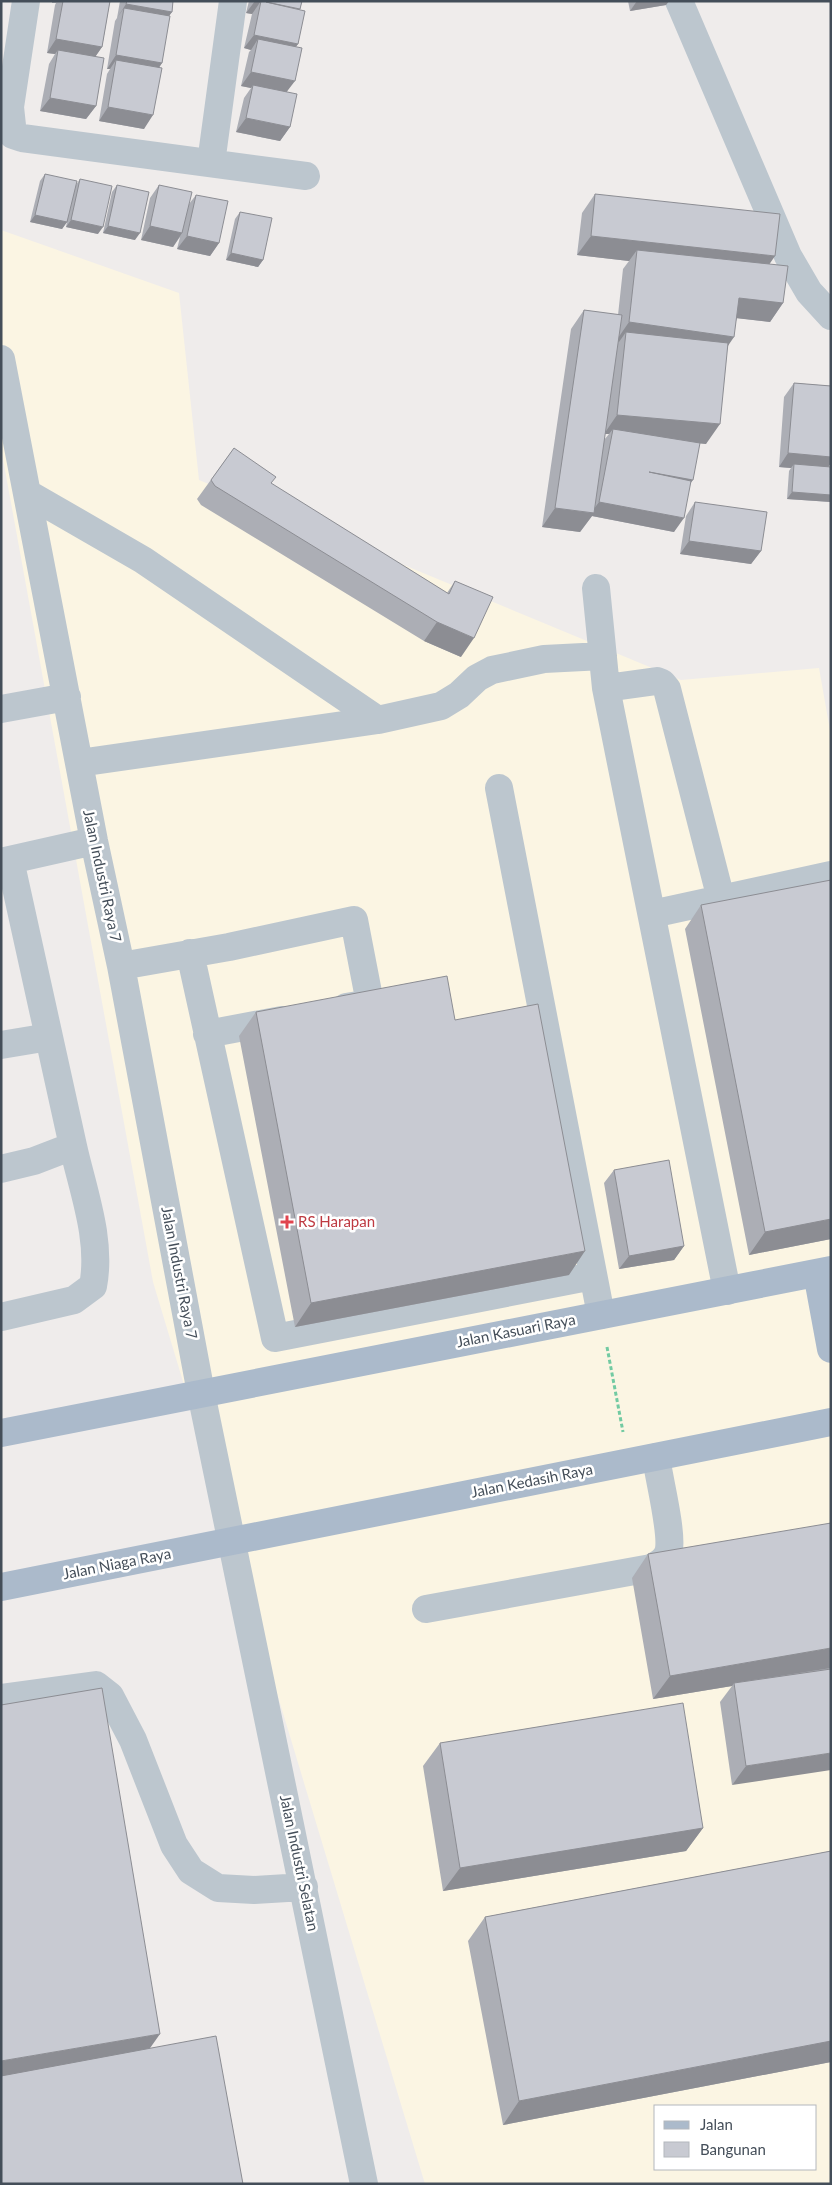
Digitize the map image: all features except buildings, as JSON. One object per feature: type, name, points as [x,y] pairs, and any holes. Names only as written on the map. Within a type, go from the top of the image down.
[{"type":"main road","name":"Jalan Kasuari Raya","points":[[201,1393],[824,1272]]},
{"type":"main road","points":[[824,1272],[831,1349]]},
{"type":"main road","points":[[1,1433],[201,1393]]},
{"type":"main road","name":"Jalan Kedasih Raya","points":[[233,1542],[831,1422]]},
{"type":"main road","name":"Jalan Niaga Raya","points":[[1,1587],[233,1542]]},
{"type":"street","points":[[26,1],[10,107],[13,135],[22,138],[306,176]]},
{"type":"street","points":[[211,163],[233,1]]},
{"type":"street","points":[[680,1],[788,256],[809,292],[831,316]]},
{"type":"street","name":"Jalan Industri Raya 7","points":[[1,359],[10,450],[27,493],[94,841],[121,966],[201,1393],[233,1542]]},
{"type":"street","points":[[27,493],[143,560],[378,720]]},
{"type":"street","points":[[596,588],[606,688],[727,1291]]},
{"type":"street","points":[[79,763],[378,720],[441,706],[459,695],[476,678],[492,670],[544,659],[603,656]]},
{"type":"street","points":[[606,688],[656,681],[662,683],[667,689],[721,899]]},
{"type":"street","points":[[1,709],[66,697]]},
{"type":"street","points":[[499,788],[529,933],[601,1315]]},
{"type":"street","points":[[2,1313],[74,1300],[93,1286],[97,1267],[96,1246],[49,1037],[6,861],[94,841]]},
{"type":"street","points":[[652,914],[831,875]]},
{"type":"street","points":[[121,966],[190,952],[229,947],[354,920],[370,1003],[207,1034]]},
{"type":"street","points":[[190,952],[274,1338],[593,1276]]},
{"type":"street","points":[[1,1045],[49,1037]]},
{"type":"street","points":[[1,1169],[34,1161],[73,1146]]},
{"type":"street","points":[[426,1609],[651,1568],[663,1561],[669,1550],[656,1457]]},
{"type":"street","name":"Jalan Industri Selatan","points":[[233,1542],[364,2184]]},
{"type":"street","points":[[1,1698],[96,1684],[110,1696],[133,1740],[174,1845],[192,1871],[218,1888],[304,1887]]},
{"type":"path","points":[[601,1315],[629,1462]]},
{"type":"shaded area","points":[[1,230],[179,293],[199,480],[681,680],[819,668],[831,736],[831,2184],[425,2184],[153,1282],[1,448]]},
{"type":"place","name":"RS Harapan","points":[[287,1222]]}]
